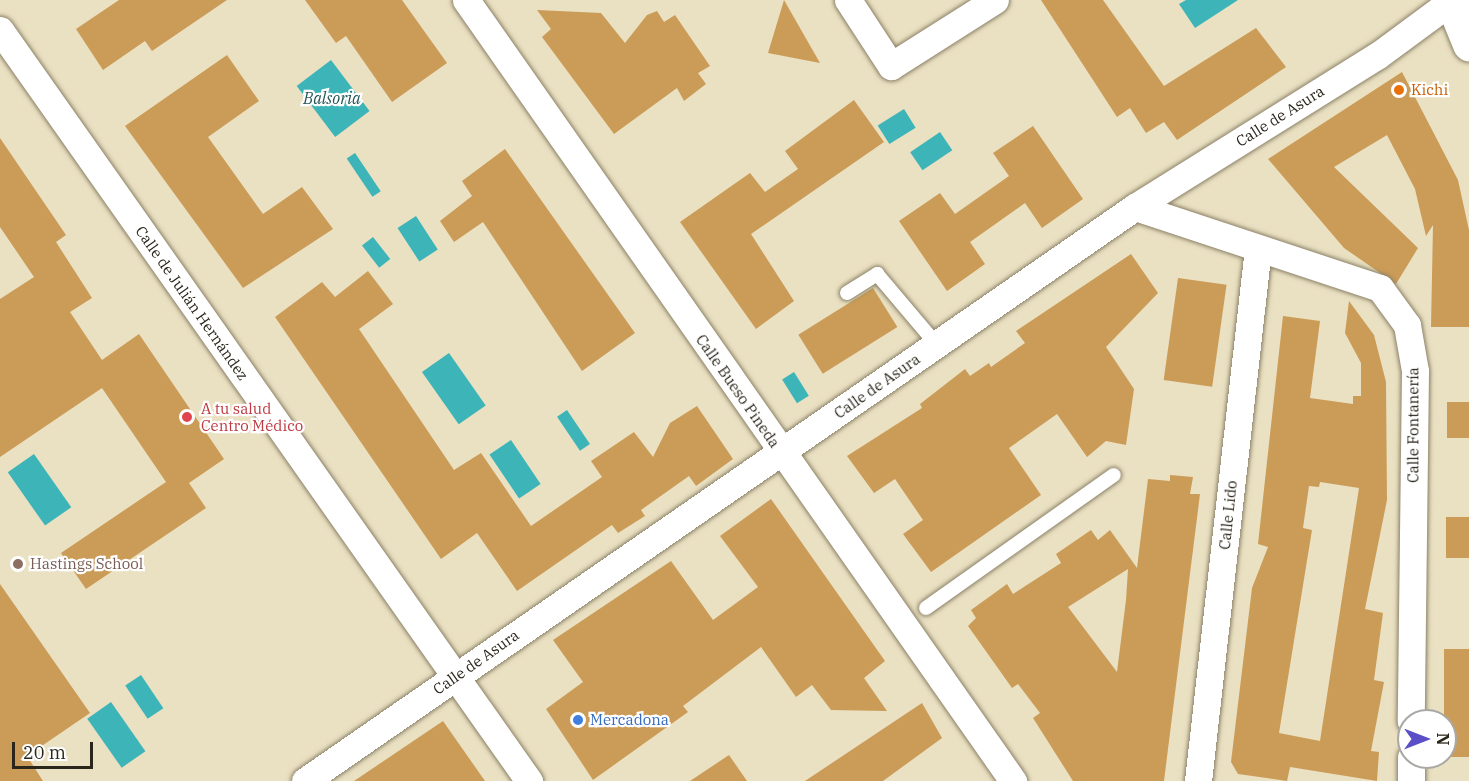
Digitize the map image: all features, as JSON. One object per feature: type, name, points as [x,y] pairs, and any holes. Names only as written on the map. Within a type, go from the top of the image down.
[{"type":"street","name":"Calle Bueso Pineda","points":[[465,0],[1013,781]]},
{"type":"street","points":[[848,0],[891,66],[995,0]]},
{"type":"street","name":"Calle de Asura","points":[[306,781],[1135,207],[1377,56],[1452,0]]},
{"type":"street","points":[[1452,0],[1469,44]]},
{"type":"street","name":"Calle de Julián Hernández","points":[[0,30],[529,781]]},
{"type":"street","name":"Calle Fontanería","points":[[1135,207],[1380,288],[1407,325],[1414,371],[1411,709]]},
{"type":"street","name":"Calle Lido","points":[[1198,781],[1258,248]]},
{"type":"lane","points":[[847,293],[877,273],[937,345]]},
{"type":"lane","points":[[926,608],[1114,475]]},
{"type":"water","points":[[1186,0],[1238,0],[1195,28],[1179,4]]},
{"type":"water","name":"Balsoria","points":[[331,60],[370,111],[335,137],[297,86]]},
{"type":"water","points":[[904,109],[916,128],[889,144],[878,125]]},
{"type":"water","points":[[940,132],[952,150],[922,170],[910,152]]},
{"type":"water","points":[[355,153],[381,191],[372,197],[347,159]]},
{"type":"water","points":[[416,216],[438,250],[419,262],[398,228]]},
{"type":"water","points":[[373,237],[390,259],[379,268],[362,246]]},
{"type":"water","points":[[449,353],[486,405],[459,424],[422,372]]},
{"type":"water","points":[[794,372],[809,396],[797,403],[782,379]]},
{"type":"water","points":[[567,410],[590,444],[580,451],[557,417]]},
{"type":"water","points":[[511,440],[541,484],[519,498],[489,455]]},
{"type":"water","points":[[34,454],[71,507],[45,526],[8,472]]},
{"type":"water","points":[[141,675],[163,708],[148,719],[125,686]]},
{"type":"water","points":[[111,702],[145,751],[122,768],[87,719]]},
{"type":"building","points":[[119,0],[227,0],[152,51],[145,41],[103,70],[76,29]]},
{"type":"building","points":[[305,0],[402,0],[447,63],[392,102],[346,36],[336,43]]},
{"type":"building","points":[[784,0],[820,63],[768,53]]},
{"type":"building","points":[[1041,0],[1103,0],[1164,86],[1256,28],[1286,67],[1177,140],[1164,122],[1146,133],[1130,108],[1117,117]]},
{"type":"building","points":[[537,10],[601,13],[625,43],[647,15],[657,11],[664,22],[675,15],[710,66],[698,73],[706,84],[684,101],[677,88],[614,134],[542,37],[551,29]]},
{"type":"building","points":[[227,55],[259,101],[208,137],[263,214],[302,187],[333,229],[243,288],[125,126]]},
{"type":"building","points":[[1402,72],[1458,180],[1469,230],[1469,327],[1431,327],[1433,225],[1426,236],[1415,189],[1387,135],[1334,167],[1418,248],[1396,284],[1344,248],[1268,159]]},
{"type":"building","points":[[854,100],[884,142],[751,234],[794,301],[756,329],[680,222],[750,173],[765,192],[798,169],[785,151]]},
{"type":"building","points":[[1033,126],[1083,199],[1042,228],[1025,203],[970,242],[985,264],[947,291],[899,221],[940,193],[955,214],[1009,176],[993,153]]},
{"type":"building","points":[[0,138],[66,235],[56,242],[92,298],[70,312],[102,360],[139,334],[224,459],[189,483],[206,508],[86,589],[61,553],[166,482],[102,388],[0,457],[0,299],[34,277],[0,227]]},
{"type":"building","points":[[505,149],[635,333],[582,371],[483,222],[454,242],[440,221],[472,196],[462,181]]},
{"type":"building","points":[[1131,254],[1158,293],[1106,347],[1134,389],[1126,445],[1106,441],[1087,457],[1057,414],[1009,448],[1041,495],[931,572],[903,534],[923,520],[895,479],[874,493],[847,456],[922,408],[920,404],[965,369],[970,376],[989,363],[991,367],[1025,343],[1016,331]]},
{"type":"building","points":[[368,271],[393,304],[359,329],[454,470],[481,453],[531,526],[602,477],[591,461],[634,432],[653,457],[670,423],[697,406],[733,459],[696,486],[689,476],[641,510],[645,516],[618,533],[612,525],[517,591],[477,533],[441,559],[275,317],[322,282],[335,297]]},
{"type":"building","points":[[1178,278],[1227,285],[1212,387],[1164,380]]},
{"type":"building","points":[[873,288],[897,327],[823,374],[798,335]]},
{"type":"building","points":[[1349,301],[1374,335],[1386,382],[1387,500],[1365,609],[1383,613],[1374,680],[1384,682],[1371,751],[1379,752],[1377,781],[1290,767],[1287,781],[1238,774],[1231,762],[1252,588],[1268,547],[1258,544],[1283,316],[1320,321],[1310,398],[1353,404],[1353,396],[1361,396],[1361,363],[1345,333]],"holes":[[[1320,482],[1359,488],[1320,741],[1279,733],[1312,530],[1303,528],[1309,486],[1319,487]]]},
{"type":"building","points":[[1447,402],[1469,402],[1469,438],[1447,438]]},
{"type":"building","points":[[1170,475],[1193,477],[1190,494],[1200,494],[1164,781],[1073,781],[1033,718],[1040,713],[1018,684],[1012,688],[968,626],[976,618],[971,610],[1007,584],[1013,594],[1061,563],[1056,554],[1091,530],[1098,540],[1110,530],[1137,568],[1148,479],[1170,481]],"holes":[[[1128,569],[1117,672],[1068,607]]]},
{"type":"building","points":[[771,499],[885,661],[864,678],[887,711],[831,710],[812,685],[796,697],[761,647],[683,706],[688,712],[593,780],[546,709],[583,682],[553,640],[671,561],[713,620],[758,587],[720,536]]},
{"type":"building","points":[[1446,517],[1469,517],[1469,558],[1446,558]]},
{"type":"building","points":[[0,584],[90,713],[27,756],[43,781],[0,781]]},
{"type":"building","points":[[1444,649],[1469,649],[1469,757],[1457,757],[1457,709],[1444,709]]},
{"type":"building","points":[[922,703],[942,738],[883,781],[805,781]]},
{"type":"building","points":[[443,721],[485,781],[354,781]]},
{"type":"building","points":[[729,755],[747,781],[690,781]]},
{"type":"place","name":"Kichi","points":[[1399,90]]},
{"type":"place","name":"A tu salud Centro Médico","points":[[187,417]]},
{"type":"place","name":"Hastings School","points":[[18,564]]},
{"type":"place","name":"Mercadona","points":[[578,720]]}]
